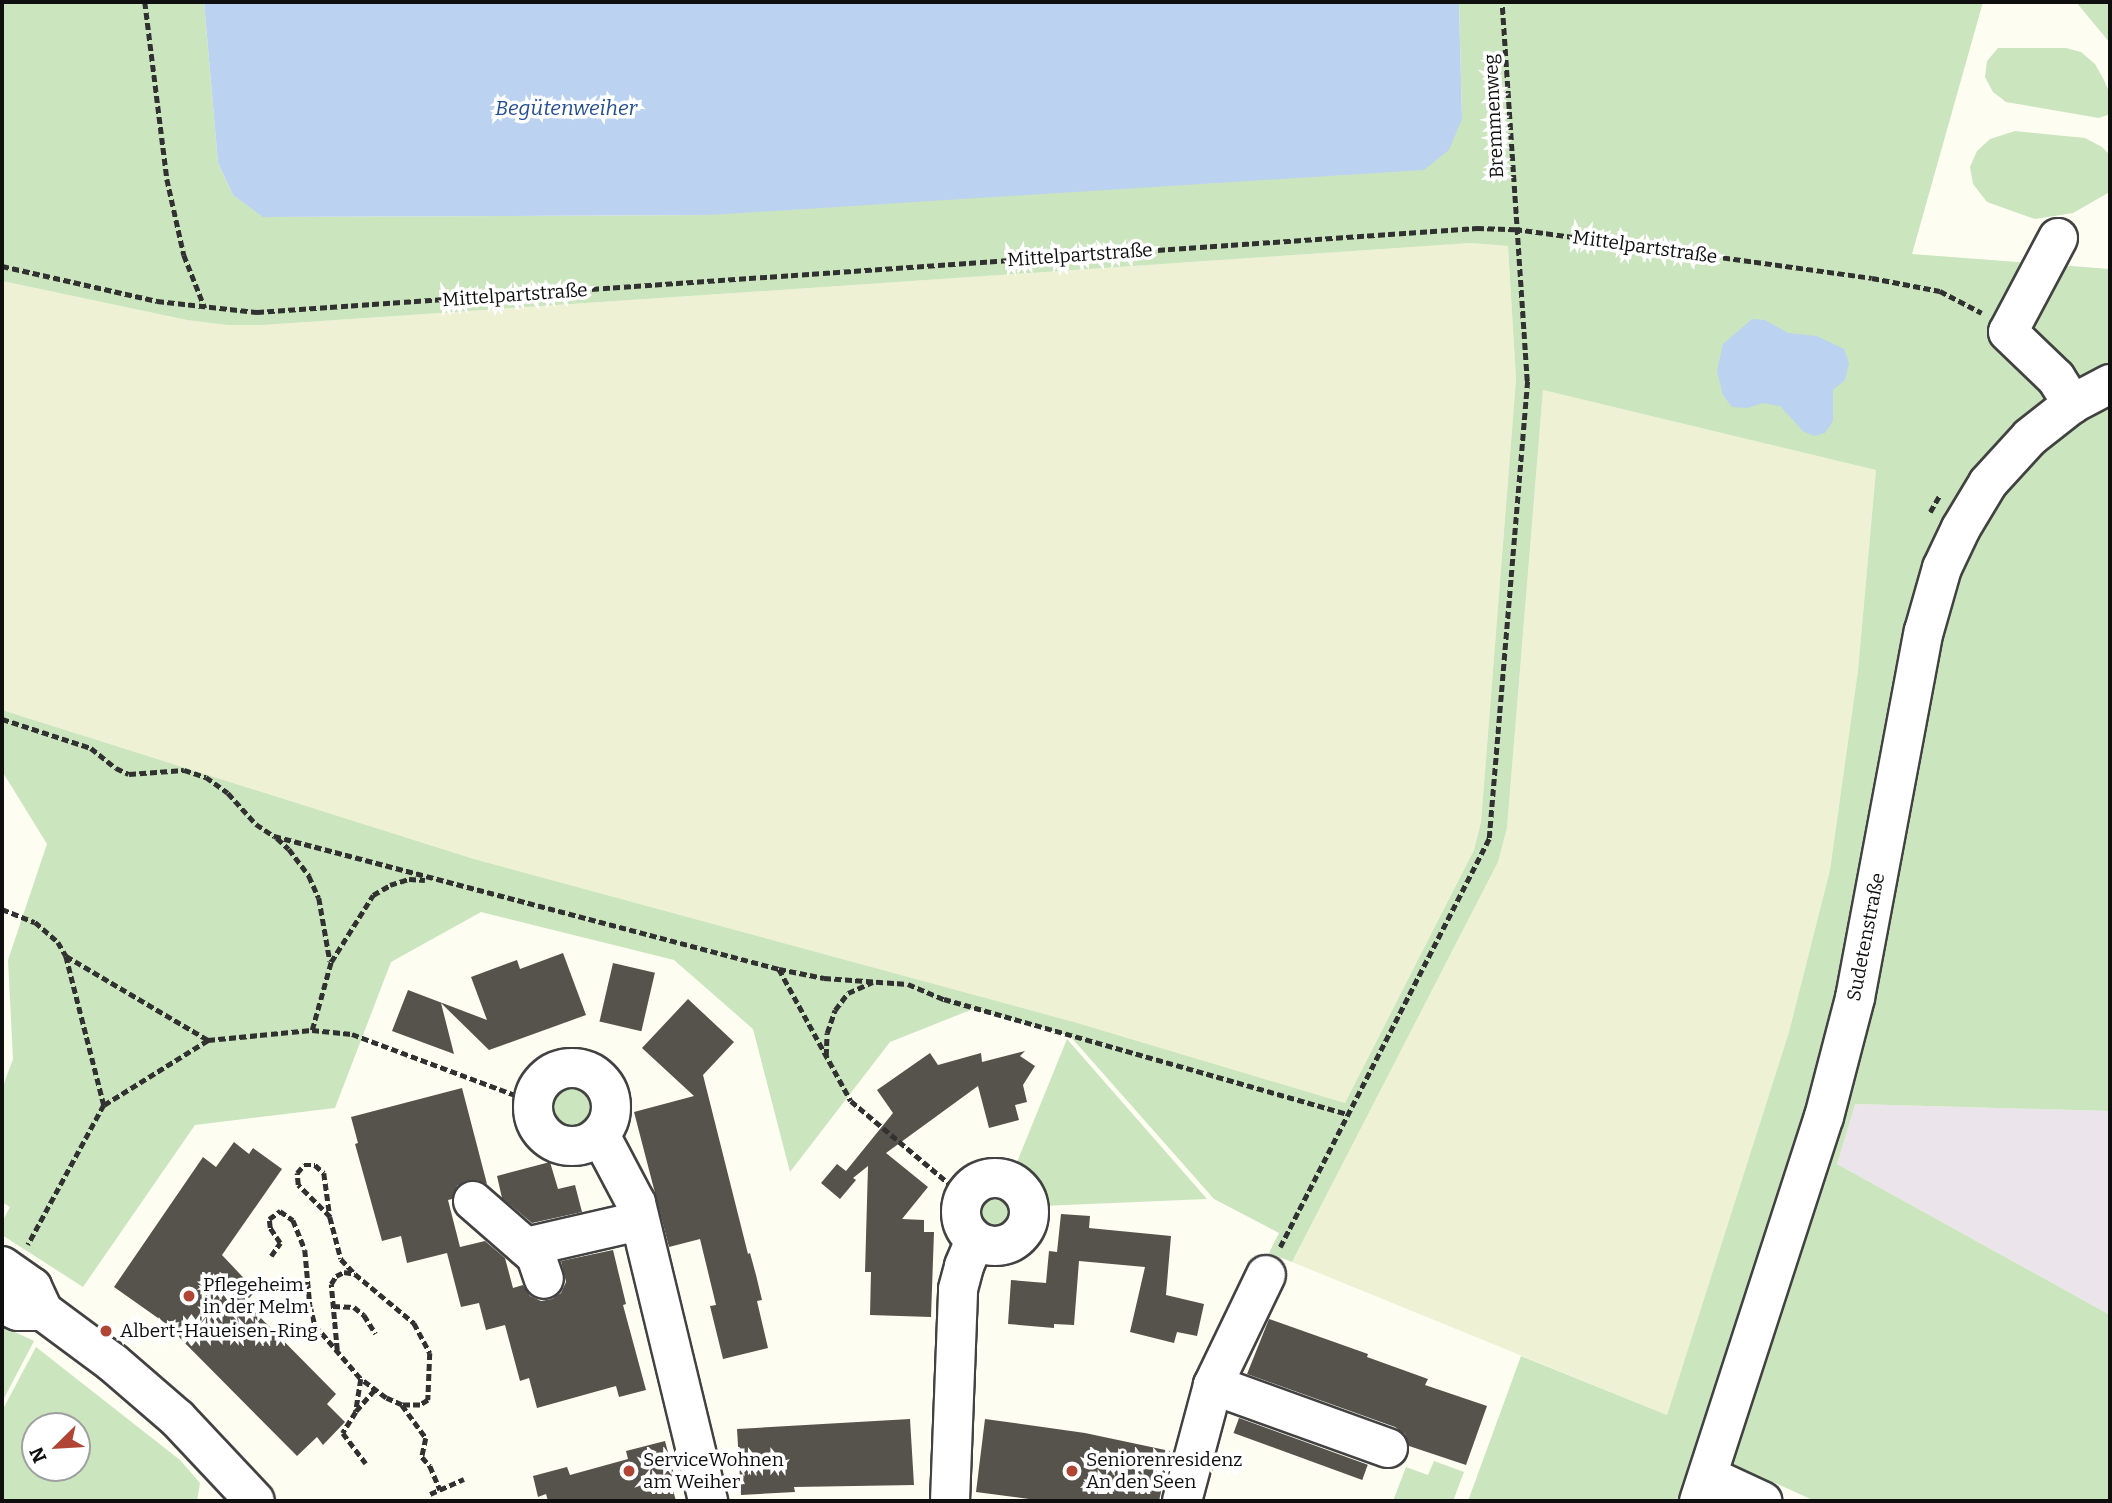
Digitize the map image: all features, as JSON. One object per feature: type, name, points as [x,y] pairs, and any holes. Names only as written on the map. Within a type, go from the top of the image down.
[{"type":"street","points":[[2058,238],[2008,332],[2056,378],[2072,404],[2110,384]]},
{"type":"street","name":"Sudetenstraße","points":[[1703,1489],[1824,1117],[1849,1024],[1924,631],[1942,568],[1961,528],[1988,483],[2029,437],[2072,404]]},
{"type":"street","points":[[575,1068],[588,1071],[606,1088],[611,1113],[600,1135],[576,1146],[551,1140],[535,1120],[534,1102],[541,1083],[551,1074],[575,1068]]},
{"type":"street","points":[[600,1135],[636,1203],[708,1501]]},
{"type":"street","points":[[1001,1178],[1021,1188],[1030,1209],[1029,1220],[1017,1239],[996,1247],[975,1240],[962,1222],[960,1210],[964,1196],[978,1181],[1001,1178]]},
{"type":"street","points":[[473,1201],[535,1263],[639,1221]]},
{"type":"street","points":[[950,1501],[958,1289],[975,1240]]},
{"type":"street","points":[[12,1260],[32,1287],[43,1311],[112,1362],[178,1419],[243,1497]]},
{"type":"street","points":[[1182,1501],[1213,1385],[1266,1275]]},
{"type":"street","points":[[2,1304],[19,1311],[43,1311]]},
{"type":"street","points":[[1213,1385],[1388,1448]]},
{"type":"street","points":[[1703,1489],[1762,1501]]},
{"type":"path","points":[[145,2],[167,179],[184,255],[205,309]]},
{"type":"path","name":"Bremmenweg","points":[[1266,1275],[1489,838],[1527,381],[1502,2]]},
{"type":"path","name":"Mittelpartstraße","points":[[2,266],[157,301],[205,309],[257,313],[1464,229],[1515,229],[1872,278],[1940,291],[1978,310],[2008,332]]},
{"type":"path","points":[[2,719],[91,748],[116,768],[129,774],[184,770],[206,777],[289,849],[309,876],[319,898],[331,962]]},
{"type":"path","points":[[274,836],[779,969],[824,978],[908,984],[944,999],[1348,1114]]},
{"type":"path","points":[[312,1030],[331,962],[373,895],[390,885],[409,879],[433,880]]},
{"type":"path","points":[[2,909],[35,922],[58,942],[66,956],[104,1105]]},
{"type":"path","points":[[66,956],[208,1040]]},
{"type":"path","points":[[779,969],[851,1101],[964,1196]]},
{"type":"path","points":[[826,1057],[827,1033],[835,1010],[848,993],[877,981]]},
{"type":"path","points":[[12,1260],[104,1105],[208,1040],[312,1030],[352,1034],[534,1102]]},
{"type":"path","points":[[271,1256],[280,1243],[270,1228],[269,1219],[280,1211],[293,1220],[305,1250],[310,1305],[316,1325],[361,1378],[386,1398],[402,1405],[420,1405],[428,1400],[430,1353],[423,1335],[414,1323],[341,1259],[330,1217],[324,1173],[315,1165],[304,1165],[298,1173],[298,1185],[330,1217]]},
{"type":"path","points":[[337,1351],[331,1284],[336,1276],[344,1272],[355,1274]]},
{"type":"path","points":[[333,1306],[354,1307],[364,1315],[376,1334]]},
{"type":"path","points":[[356,1412],[361,1378]]},
{"type":"path","points":[[366,1463],[343,1433],[356,1412],[376,1390]]},
{"type":"path","points":[[402,1405],[426,1438],[422,1457],[430,1466],[440,1490]]},
{"type":"path","points":[[430,1494],[464,1479]]},
{"type":"shaded area","points":[[1854,1104],[2110,1111],[2110,1315],[1837,1164]]},
{"type":"green space","points":[[2,2],[204,2],[218,163],[233,195],[264,217],[709,215],[1462,119],[1459,2],[1983,2],[1912,254],[2110,269],[2110,1111],[1855,1104],[1837,1164],[2110,1315],[2110,1501],[1815,1501],[1773,1482],[1764,1501],[1468,1501],[1521,1356],[1667,1415],[1789,1032],[1830,870],[1858,670],[1876,470],[1543,390],[1507,828],[1498,862],[1292,1262],[1269,1253],[1279,1233],[1214,1199],[1070,1036],[973,1009],[890,1042],[790,1172],[753,1029],[674,960],[481,912],[391,962],[335,1108],[195,1125],[83,1287],[2,1235],[2,1222],[10,1207],[2,1202],[2,1089],[13,1059],[8,960],[47,844],[2,771],[2,710],[474,859],[1074,1022],[1345,1103],[1474,850],[1481,822],[1516,379],[1508,246],[1471,243],[263,325],[227,325],[187,320],[2,281]]},
{"type":"green space","points":[[2076,2],[2110,2],[2110,43]]},
{"type":"green space","points":[[1998,48],[2066,48],[2081,52],[2095,64],[2104,80],[2110,94],[2110,114],[2099,118],[2006,102],[1993,92],[1985,77],[1987,61]]},
{"type":"green space","points":[[2015,131],[2085,138],[2102,147],[2110,155],[2108,193],[2073,213],[2035,219],[1987,202],[1973,184],[1970,167],[1977,151],[1990,139]]},
{"type":"green space","points":[[1471,243],[1508,246],[1516,379],[1481,822],[1474,850],[1345,1103],[1074,1022],[474,859],[2,710],[2,281],[187,320],[227,325],[263,325]]},
{"type":"green space","points":[[1543,390],[1876,470],[1858,670],[1830,870],[1789,1032],[1667,1415],[1292,1262],[1498,862],[1507,828]]},
{"type":"green space","points":[[1067,1039],[1207,1199],[1042,1206],[1034,1185],[1015,1167]]},
{"type":"green space","points":[[572,1068],[587,1071],[599,1080],[608,1092],[611,1107],[608,1122],[599,1134],[587,1143],[572,1146],[557,1143],[545,1134],[536,1122],[533,1107],[536,1092],[545,1080],[557,1071]]},
{"type":"green space","points":[[988,1178],[1002,1178],[1014,1183],[1024,1193],[1029,1212],[1024,1231],[1014,1241],[1002,1246],[988,1246],[976,1241],[966,1231],[961,1219],[961,1205],[966,1193],[976,1183]]},
{"type":"green space","points":[[2,1326],[34,1341],[2,1402]]},
{"type":"green space","points":[[36,1347],[180,1460],[200,1483],[197,1501],[2,1501],[2,1411]]},
{"type":"green space","points":[[1434,1461],[1464,1472],[1453,1501],[1393,1501],[1406,1467],[1428,1475]]},
{"type":"water","name":"Begütenweiher","points":[[204,2],[1459,2],[1462,119],[1449,150],[1424,170],[709,215],[263,217],[233,195],[218,163]]},
{"type":"water","points":[[1752,319],[1765,320],[1788,333],[1817,336],[1844,349],[1849,363],[1845,380],[1833,390],[1833,421],[1825,433],[1814,436],[1803,431],[1780,406],[1763,403],[1748,408],[1732,407],[1723,395],[1717,371],[1723,344]]},
{"type":"building","points":[[563,953],[586,1015],[489,1050],[441,1003],[454,1054],[392,1031],[408,990],[487,1020],[471,977],[517,960],[520,969]]},
{"type":"building","points":[[613,963],[655,973],[641,1031],[600,1021]]},
{"type":"building","points":[[688,999],[734,1042],[703,1075],[762,1300],[757,1301],[768,1348],[723,1359],[710,1306],[716,1305],[700,1239],[669,1247],[634,1112],[694,1096],[642,1048]]},
{"type":"building","points":[[1025,1051],[1020,1056],[1035,1066],[1023,1085],[1027,1102],[1015,1105],[1019,1120],[989,1128],[978,1086],[886,1153],[928,1187],[902,1219],[924,1220],[924,1232],[934,1232],[931,1317],[870,1315],[871,1272],[865,1272],[868,1166],[853,1178],[856,1180],[840,1199],[821,1183],[837,1164],[846,1171],[893,1113],[877,1090],[930,1053],[938,1065],[981,1053],[982,1062]]},
{"type":"building","points":[[462,1088],[487,1184],[477,1180],[465,1181],[457,1186],[452,1199],[448,1200],[460,1247],[485,1241],[505,1258],[513,1288],[523,1285],[530,1296],[541,1301],[552,1299],[561,1293],[566,1282],[561,1261],[613,1250],[626,1304],[623,1305],[646,1390],[619,1397],[616,1386],[537,1408],[529,1378],[520,1381],[505,1325],[486,1330],[479,1303],[461,1307],[447,1253],[407,1263],[401,1236],[382,1241],[355,1144],[358,1143],[351,1117]]},
{"type":"building","name":"Pflegeheim in der Melm","points":[[234,1142],[249,1154],[253,1148],[282,1169],[222,1255],[256,1291],[245,1302],[336,1394],[327,1404],[345,1422],[323,1445],[317,1437],[297,1456],[165,1323],[114,1287],[203,1157],[216,1167]]},
{"type":"building","points":[[550,1162],[558,1189],[575,1185],[582,1212],[532,1223],[502,1198],[497,1176]]},
{"type":"building","points":[[1061,1214],[1090,1216],[1089,1228],[1171,1236],[1166,1295],[1204,1304],[1197,1336],[1177,1332],[1174,1343],[1130,1332],[1145,1267],[1079,1261],[1074,1325],[1054,1324],[1054,1328],[1008,1324],[1011,1280],[1046,1283],[1049,1251],[1057,1252]]},
{"type":"building","points":[[1269,1319],[1368,1354],[1367,1357],[1428,1379],[1425,1385],[1487,1406],[1466,1465],[1409,1446],[1405,1434],[1395,1427],[1247,1374]]},
{"type":"building","points":[[1239,1418],[1368,1465],[1362,1480],[1234,1433]]},
{"type":"building","points":[[910,1419],[914,1485],[794,1487],[795,1492],[741,1495],[737,1429]]},
{"type":"building","name":"Seniorenresidenz An den Seen","points":[[985,1419],[1085,1433],[1170,1451],[1159,1501],[1044,1501],[976,1492]]},
{"type":"building","name":"ServiceWohnen am Weiher","points":[[665,1441],[675,1478],[670,1479],[676,1501],[548,1501],[546,1494],[538,1497],[533,1476],[567,1467],[570,1475],[628,1459],[626,1451]]},
{"type":"place","name":"Pflegeheim in der Melm","points":[[189,1296]]},
{"type":"place","name":"Albert-Haueisen-Ring","points":[[106,1331]]},
{"type":"place","name":"ServiceWohnen am Weiher","points":[[629,1471]]},
{"type":"place","name":"Seniorenresidenz An den Seen","points":[[1072,1471]]}]
